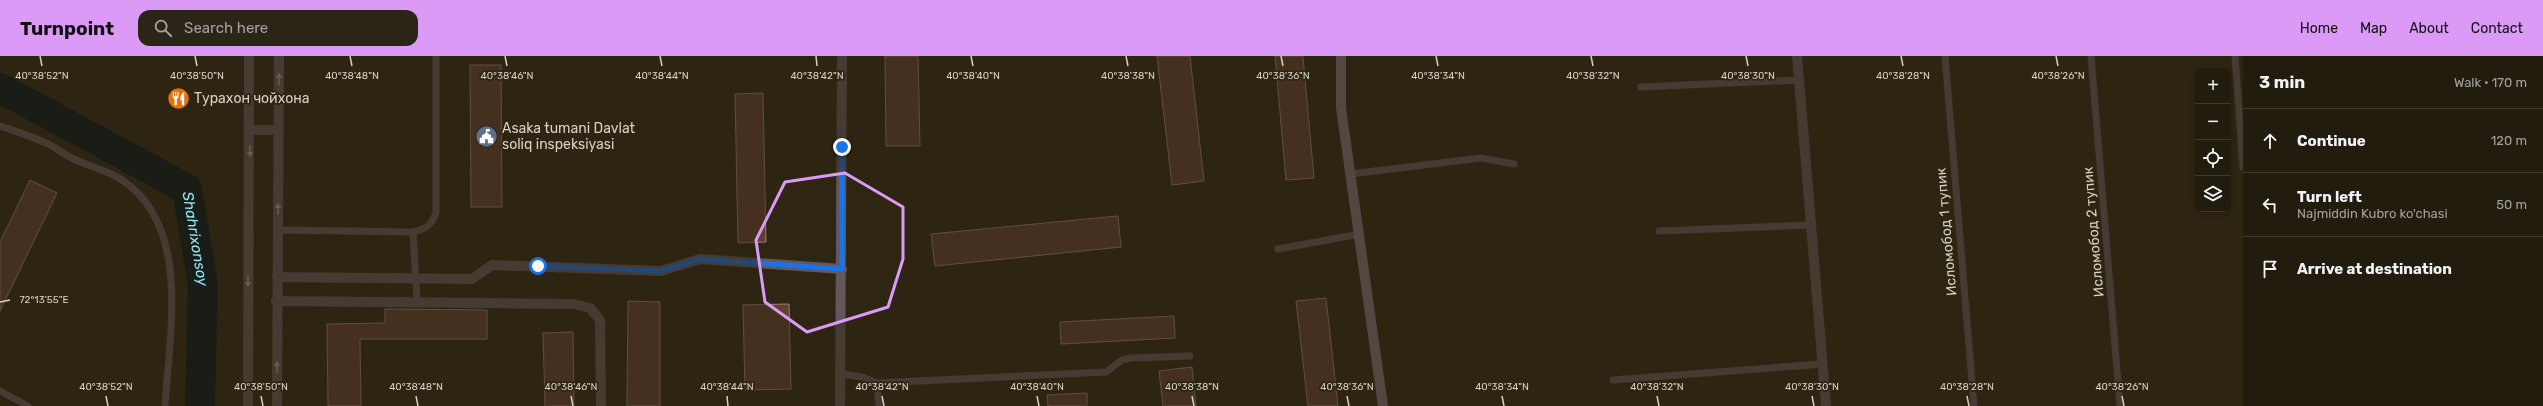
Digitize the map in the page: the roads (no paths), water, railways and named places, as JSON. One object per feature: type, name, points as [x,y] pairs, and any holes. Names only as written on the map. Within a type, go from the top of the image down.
[{"type":"street","points":[[248,406],[250,130],[249,56]]},
{"type":"street","points":[[277,406],[276,300],[279,56]]},
{"type":"street","points":[[840,406],[842,269],[842,56]]},
{"type":"street","points":[[1341,56],[1341,108],[1360,234],[1383,406]]},
{"type":"street","points":[[1797,56],[1826,406]]},
{"type":"street","points":[[250,130],[279,130]]},
{"type":"street","points":[[277,277],[472,279],[492,265],[661,271],[700,259],[842,269]]},
{"type":"street","points":[[276,300],[573,304],[590,308],[600,320],[601,406]]},
{"type":"lane","points":[[277,230],[413,232],[425,229],[432,223],[436,213],[436,56]]},
{"type":"lane","name":"Исломобод 1 тупик","points":[[1945,56],[1974,406]]},
{"type":"lane","name":"Исломобод 2 тупик","points":[[2091,56],[2120,406]]},
{"type":"lane","points":[[2235,56],[2243,167]]},
{"type":"lane","points":[[1641,87],[1799,80]]},
{"type":"lane","points":[[0,126],[46,143],[74,159],[122,180],[151,211],[163,232],[168,254],[171,288],[165,406]]},
{"type":"lane","points":[[1351,174],[1481,158],[1514,164]]},
{"type":"lane","points":[[1659,231],[1811,225]]},
{"type":"lane","points":[[413,232],[417,301]]},
{"type":"lane","points":[[1278,249],[1360,234]]},
{"type":"lane","points":[[841,374],[862,377],[877,383],[1106,372],[1122,360],[1131,358],[1190,356]]},
{"type":"lane","points":[[1613,380],[1822,364]]},
{"type":"lane","points":[[877,383],[879,406]]},
{"type":"lane","points":[[0,391],[28,406]]},
{"type":"waterway","name":"Shahrixonsoy","points":[[0,88],[187,189],[203,285],[200,406]]},
{"type":"place","name":"Турахон чойхона","points":[[179,98]]},
{"type":"place","name":"Asaka tumani Davlat soliq inspeksiyasi","points":[[486,136]]}]
